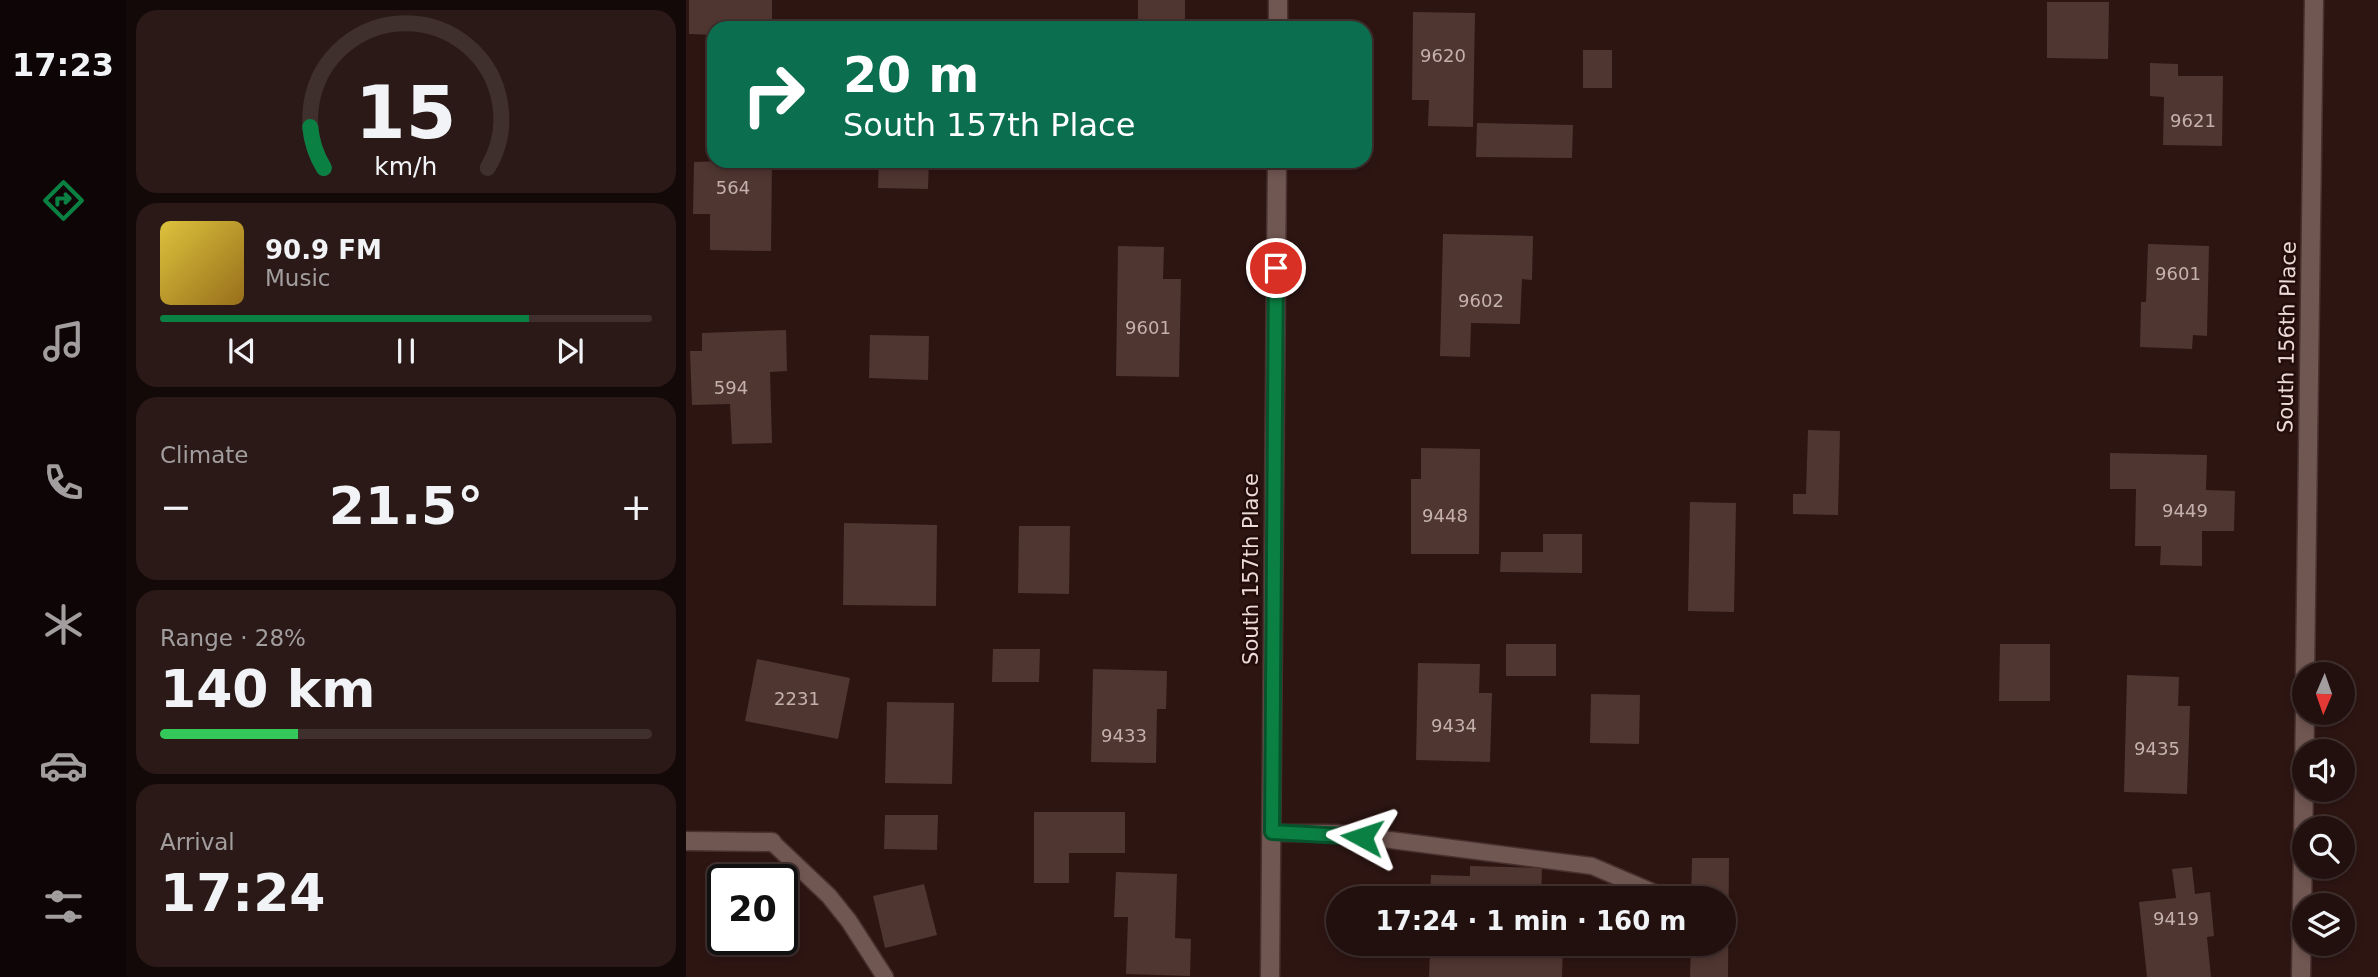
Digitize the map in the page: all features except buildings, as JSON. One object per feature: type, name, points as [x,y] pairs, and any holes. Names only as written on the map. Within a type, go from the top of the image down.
[{"type":"street","points":[[1278,0],[1278,21]]},
{"type":"street","name":"South 156th Place","points":[[2305,662],[2314,0]]},
{"type":"street","name":"South 157th Place","points":[[1270,977],[1277,168]]},
{"type":"street","points":[[2301,977],[2305,725]]},
{"type":"street","points":[[686,841],[772,842]]},
{"type":"lane","points":[[1272,832],[1336,834],[1592,866],[1640,886]]},
{"type":"lane","points":[[772,842],[829,896],[849,921],[885,977]]},
{"type":"route","points":[[1276,268],[1272,832],[1362,837]]}]
